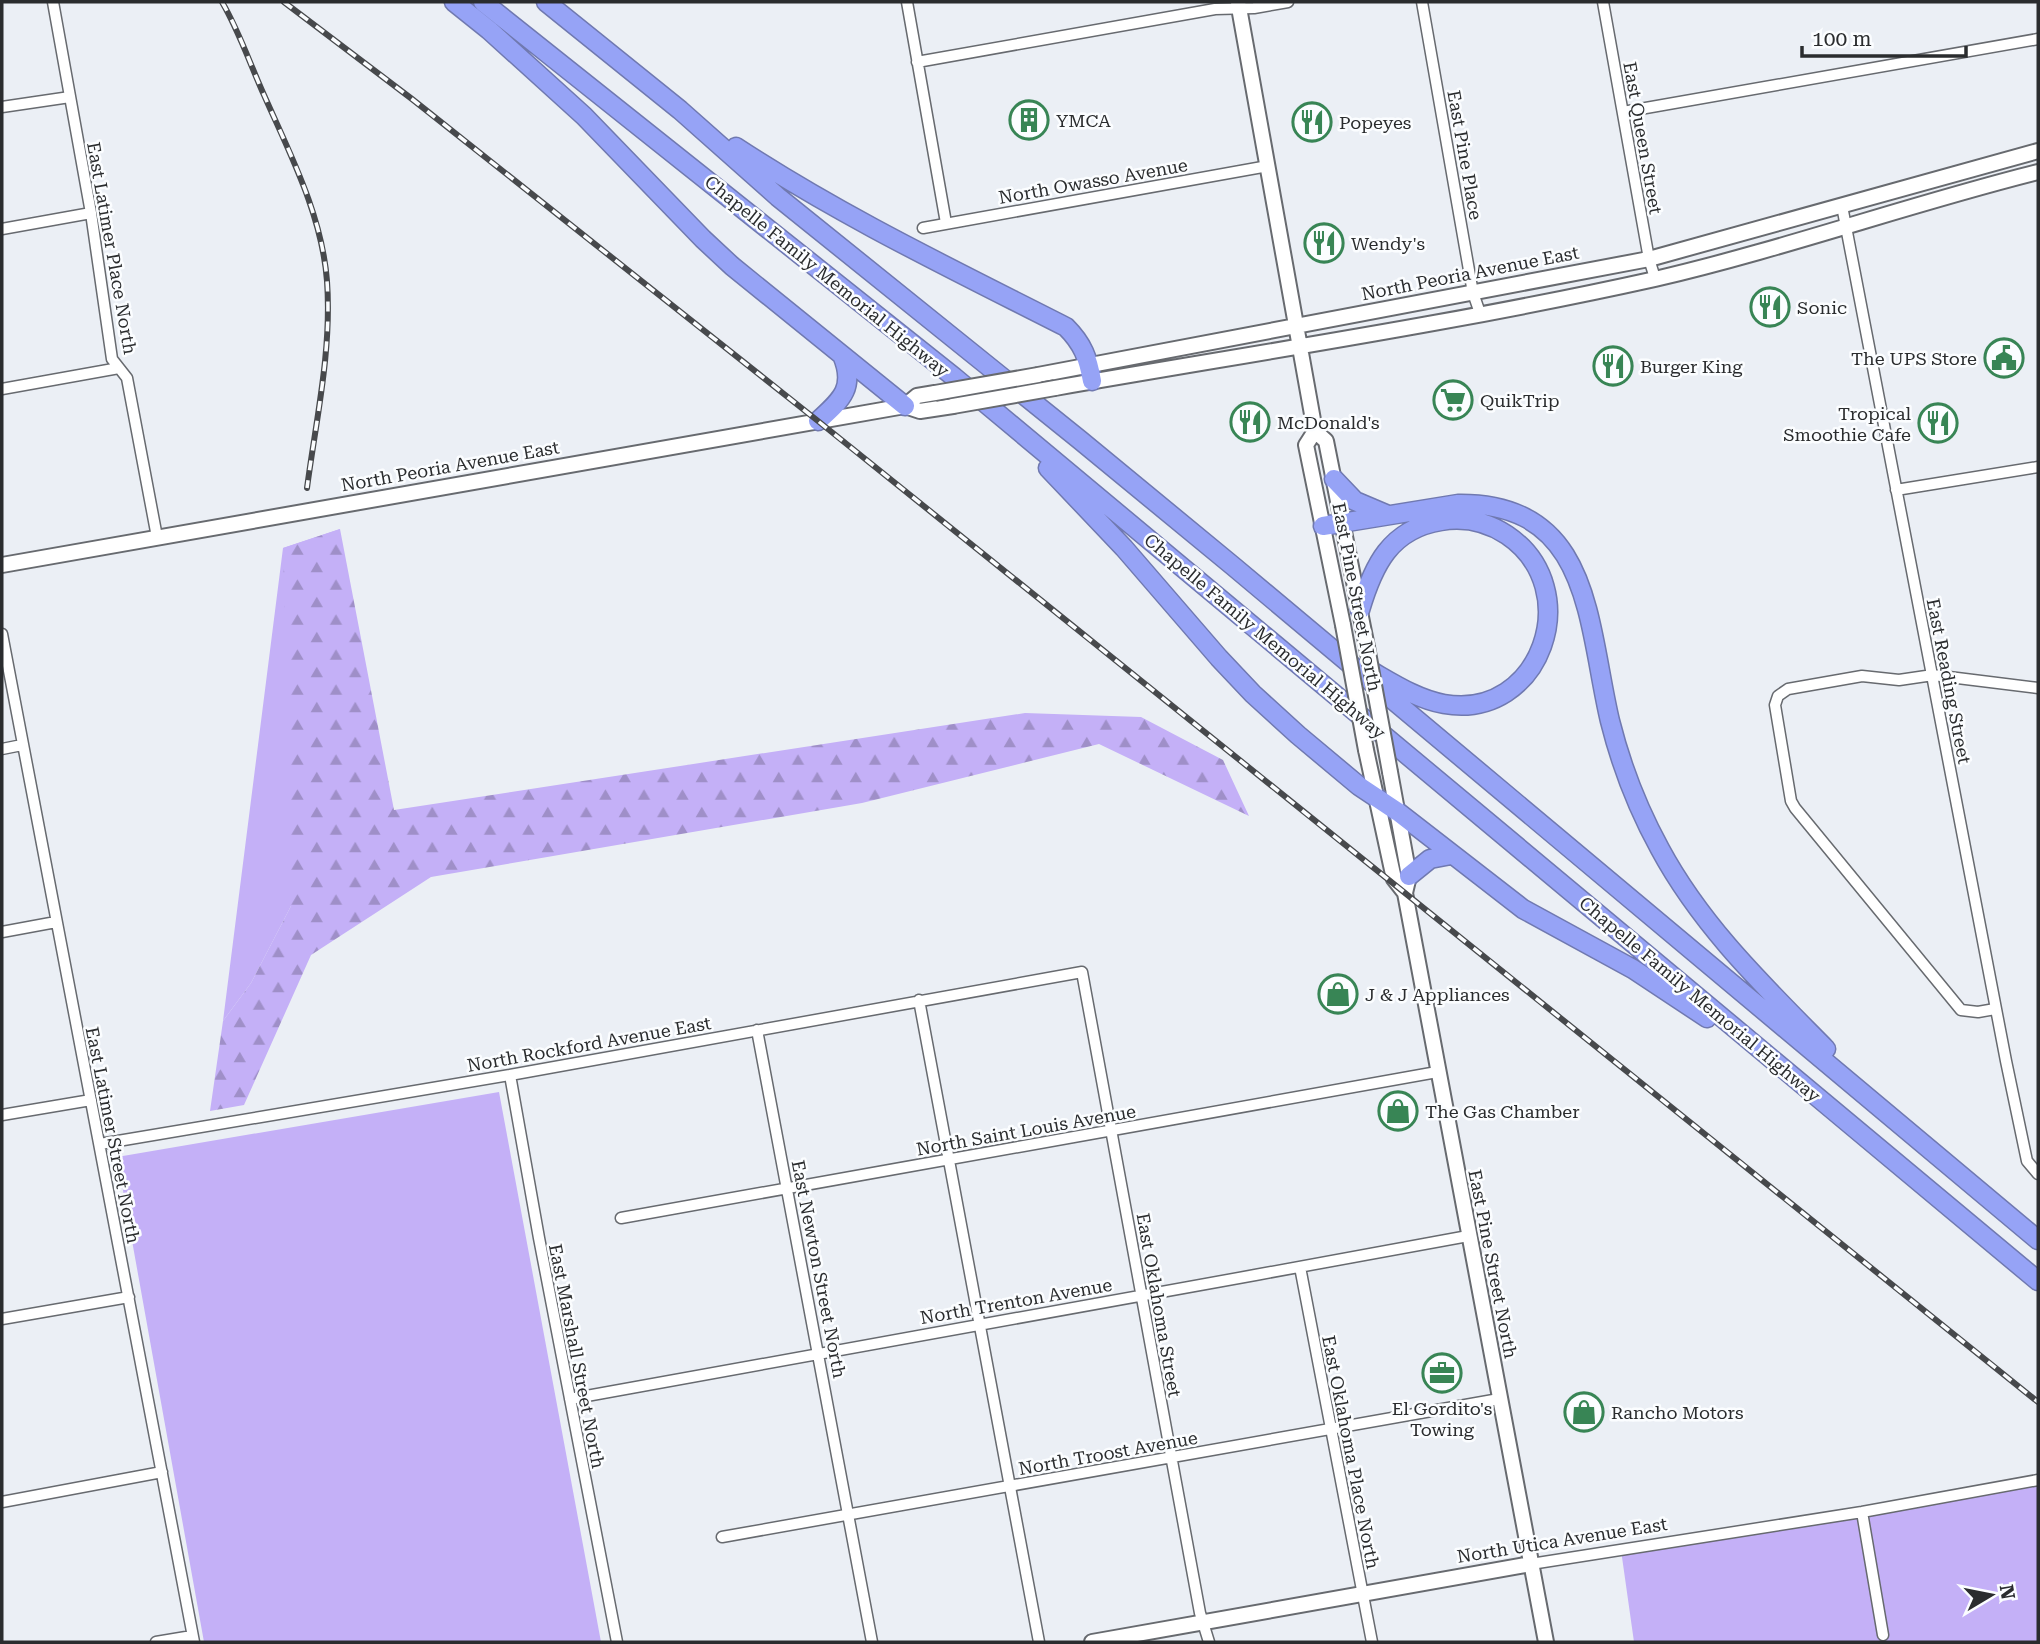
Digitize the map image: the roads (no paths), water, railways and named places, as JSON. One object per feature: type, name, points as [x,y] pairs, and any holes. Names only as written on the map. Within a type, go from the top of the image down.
[{"type":"highway","points":[[454,2],[584,116],[732,266],[905,406]]},
{"type":"highway","name":"Chapelle Family Memorial Highway","points":[[482,2],[990,408],[2038,1281]]},
{"type":"highway","name":"Chapelle Family Memorial Highway","points":[[546,2],[680,110],[778,197],[1080,440],[2038,1240]]},
{"type":"highway","points":[[680,110],[790,183],[1066,327],[1078,339],[1087,355],[1091,373]]},
{"type":"highway","points":[[818,421],[840,400],[846,388],[848,368],[842,355]]},
{"type":"highway","points":[[990,408],[1125,548],[1219,658],[1298,735],[1374,797],[1398,812],[1522,909],[1633,969],[1783,1068]]},
{"type":"highway","points":[[1334,479],[1355,501],[1388,515]]},
{"type":"highway","points":[[1323,527],[1458,504],[1492,505],[1530,521],[1559,547],[1573,568],[1585,597],[1609,714],[1625,770],[1647,823],[1673,872],[1703,916],[1737,957],[1891,1116]]},
{"type":"highway","points":[[1330,648],[1416,695],[1446,704],[1472,704],[1508,690],[1530,670],[1543,646],[1549,618],[1543,580],[1525,549],[1493,527],[1459,519],[1426,525],[1394,543],[1373,571],[1360,610]]},
{"type":"highway","points":[[1407,885],[1430,859],[1451,855]]},
{"type":"main road","name":"East Pine Street North","points":[[1238,5],[1315,431],[1326,440],[1367,647],[1398,812],[1437,1072],[1546,1642]]},
{"type":"main road","name":"North Peoria Avenue East","points":[[2,565],[905,406],[920,411],[1055,388],[1091,373],[1295,325],[1648,259],[2038,151]]},
{"type":"main road","name":"North Peoria Avenue East","points":[[905,406],[917,396],[1038,375],[1091,373],[1299,346],[1655,278],[2038,172]]},
{"type":"main road","name":"East Pine Street North","points":[[1315,431],[1306,444],[1374,797],[1394,879],[1407,885]]},
{"type":"main road","name":"North Utica Avenue East","points":[[1092,1642],[1531,1564]]},
{"type":"street","name":"East Latimer Place North","points":[[53,2],[91,213],[112,359],[127,378],[157,537]]},
{"type":"street","points":[[907,2],[946,223]]},
{"type":"street","points":[[918,62],[1238,5],[1288,2]]},
{"type":"street","name":"East Pine Place","points":[[1422,2],[1473,293],[1480,313]]},
{"type":"street","name":"East Queen Street","points":[[1603,2],[1648,259],[1655,278]]},
{"type":"street","points":[[1623,112],[2038,39]]},
{"type":"street","points":[[2,107],[70,97]]},
{"type":"street","name":"North Owasso Avenue","points":[[923,228],[1268,166]]},
{"type":"street","name":"East Reading Street","points":[[1842,206],[1996,1009],[2027,1161],[2038,1174]]},
{"type":"street","points":[[2,229],[91,213]]},
{"type":"street","points":[[2,388],[119,368]]},
{"type":"street","points":[[1896,490],[2038,467]]},
{"type":"street","name":"East Latimer Street North","points":[[2,634],[193,1639]]},
{"type":"street","points":[[1996,1009],[1978,1012],[1961,1010],[1791,801],[1775,705],[1781,693],[1788,689],[1862,676],[1899,680],[1933,674],[2038,688]]},
{"type":"street","points":[[2,749],[22,745]]},
{"type":"street","points":[[2,932],[56,922]]},
{"type":"street","name":"North Rockford Avenue East","points":[[100,1144],[510,1075],[1082,972]]},
{"type":"street","name":"East Oklahoma Street","points":[[1082,972],[1200,1613],[1209,1642]]},
{"type":"street","points":[[919,1000],[1039,1642]]},
{"type":"street","name":"East Newton Street North","points":[[757,1030],[872,1642]]},
{"type":"street","name":"North Saint Louis Avenue","points":[[621,1218],[1437,1072]]},
{"type":"street","name":"East Marshall Street North","points":[[510,1075],[617,1642]]},
{"type":"street","points":[[2,1115],[91,1100]]},
{"type":"street","name":"North Trenton Avenue","points":[[570,1399],[1468,1236]]},
{"type":"street","name":"East Oklahoma Place North","points":[[1300,1267],[1372,1642]]},
{"type":"street","points":[[2,1319],[129,1297]]},
{"type":"street","name":"North Troost Avenue","points":[[722,1537],[1499,1399]]},
{"type":"street","points":[[2,1502],[162,1472]]},
{"type":"street","name":"North Utica Avenue East","points":[[1531,1564],[1862,1512],[2038,1480]]},
{"type":"street","points":[[1862,1512],[1883,1635]]},
{"type":"street","points":[[156,1642],[193,1639]]},
{"type":"railway","points":[[222,2],[303,185],[324,256],[327,333],[307,488]]},
{"type":"railway","points":[[284,2],[412,99],[818,421],[2038,1402]]},
{"type":"place","name":"YMCA","points":[[1029,120]]},
{"type":"place","name":"Popeyes","points":[[1312,122]]},
{"type":"place","name":"Wendy's","points":[[1324,243]]},
{"type":"place","name":"Sonic","points":[[1770,307]]},
{"type":"place","name":"The UPS Store","points":[[2004,358]]},
{"type":"place","name":"Burger King","points":[[1613,366]]},
{"type":"place","name":"QuikTrip","points":[[1453,400]]},
{"type":"place","name":"McDonald's","points":[[1250,422]]},
{"type":"place","name":"Tropical Smoothie Cafe","points":[[1938,423]]},
{"type":"place","name":"J & J Appliances","points":[[1338,994]]},
{"type":"place","name":"The Gas Chamber","points":[[1398,1111]]},
{"type":"place","name":"El Gordito's Towing","points":[[1442,1373]]},
{"type":"place","name":"Rancho Motors","points":[[1584,1412]]}]
